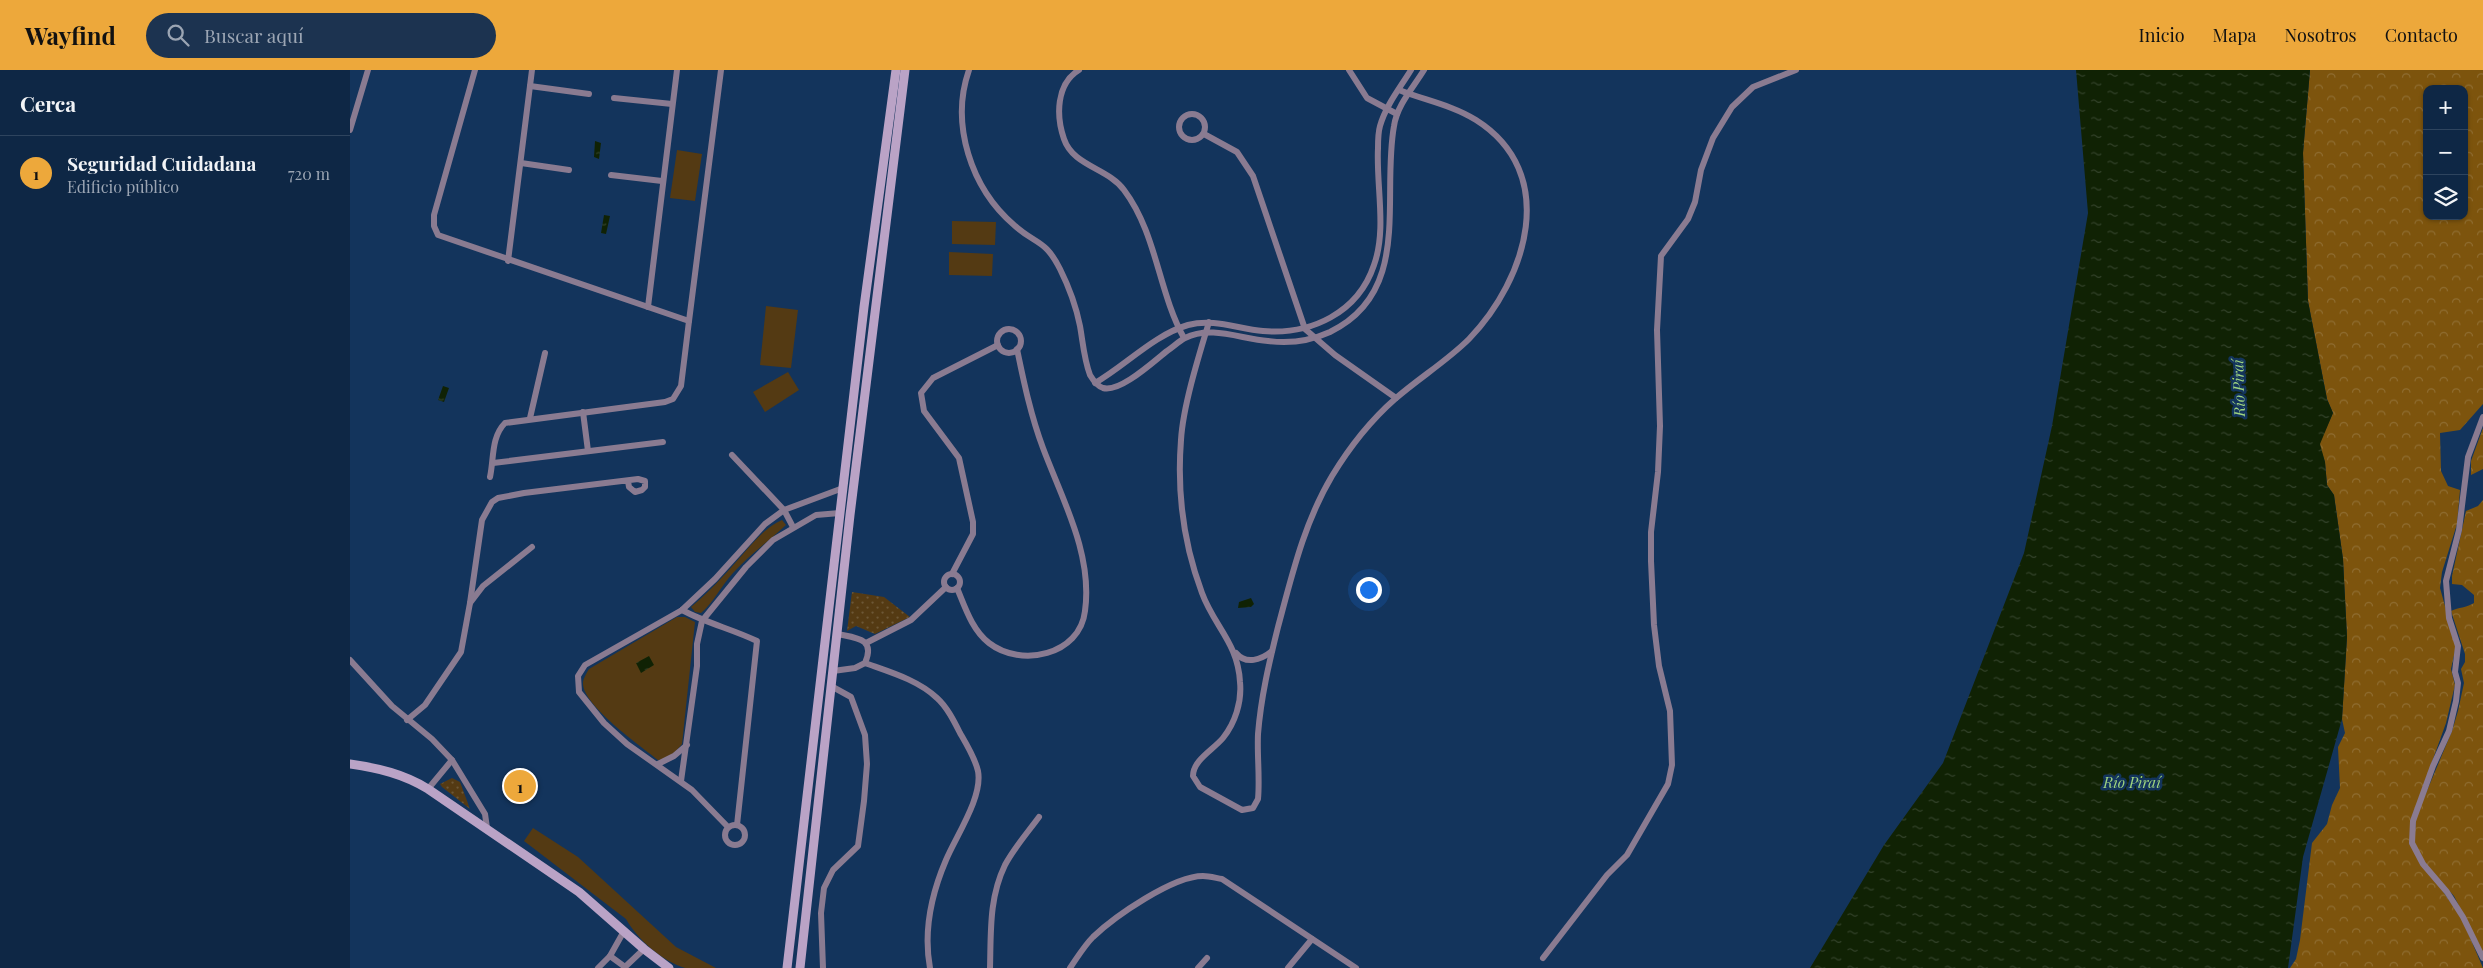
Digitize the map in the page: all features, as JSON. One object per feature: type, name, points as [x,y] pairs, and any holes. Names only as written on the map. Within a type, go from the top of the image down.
[{"type":"main road","points":[[787,968],[843,488],[896,70]]},
{"type":"main road","points":[[800,968],[850,515],[905,70]]},
{"type":"main road","points":[[840,513],[850,515]]},
{"type":"main road","points":[[350,764],[405,776],[428,788],[579,892],[644,949],[669,968]]},
{"type":"street","points":[[350,130],[368,70]]},
{"type":"street","points":[[475,70],[434,215],[434,226],[438,235],[689,322]]},
{"type":"street","points":[[508,260],[532,70]]},
{"type":"street","points":[[648,307],[677,70]]},
{"type":"street","points":[[490,477],[495,438],[499,429],[505,423],[530,418],[665,402],[673,399],[681,386],[721,70]]},
{"type":"street","points":[[969,70],[961,119],[969,158],[978,178],[1001,210],[1014,225],[1044,244],[1060,270],[1074,302],[1086,366],[1096,383],[1104,388],[1118,386],[1184,338],[1206,332],[1268,341],[1303,341],[1316,339],[1336,329],[1352,317],[1364,304],[1382,276],[1390,245],[1390,158],[1397,114],[1424,70]]},
{"type":"street","points":[[1079,70],[1071,75],[1064,84],[1061,97],[1060,126],[1065,142],[1074,155],[1086,164],[1105,173],[1124,190],[1150,241],[1162,275],[1169,307],[1184,338]]},
{"type":"street","points":[[1349,70],[1367,98],[1397,114]]},
{"type":"street","points":[[1096,383],[1179,328],[1209,322],[1262,331],[1305,329],[1329,320],[1343,309],[1364,286],[1374,265],[1379,232],[1378,135],[1387,109],[1411,70]]},
{"type":"street","points":[[1543,958],[1607,874],[1627,854],[1668,784],[1672,765],[1670,711],[1659,666],[1654,625],[1651,561],[1651,532],[1658,472],[1660,426],[1656,330],[1661,256],[1688,219],[1695,202],[1701,170],[1713,138],[1732,107],[1753,87],[1796,70]]},
{"type":"street","points":[[530,86],[589,94]]},
{"type":"street","points":[[1235,652],[1240,682],[1239,705],[1223,738],[1194,767],[1193,776],[1200,787],[1242,810],[1253,808],[1258,800],[1258,736],[1265,679],[1291,574],[1309,520],[1332,476],[1355,442],[1396,398],[1458,349],[1500,301],[1516,270],[1528,218],[1521,176],[1512,157],[1493,134],[1477,120],[1460,111],[1399,90]]},
{"type":"street","points":[[614,98],[672,104]]},
{"type":"street","points":[[1196,115],[1204,123],[1204,134],[1194,140],[1184,137],[1179,127],[1181,121],[1185,117],[1196,115]]},
{"type":"street","points":[[1204,134],[1237,152],[1254,176],[1305,329],[1335,355],[1396,398]]},
{"type":"street","points":[[521,163],[569,170]]},
{"type":"street","points":[[610,175],[662,181]]},
{"type":"street","points":[[1209,322],[1181,438],[1182,505],[1189,551],[1200,586],[1212,612],[1235,652],[1240,657],[1250,660],[1263,658],[1272,652]]},
{"type":"street","points":[[952,574],[959,580],[957,588],[971,620],[980,633],[990,643],[1012,653],[1038,656],[1050,652],[1071,641],[1083,622],[1086,594],[1082,556],[1072,522],[1032,415],[1017,349],[1021,338],[1017,332],[1010,329],[999,334],[998,345]]},
{"type":"street","points":[[998,345],[1007,352],[1017,349]]},
{"type":"street","points":[[946,587],[945,579],[952,574],[973,534],[973,522],[958,458],[954,449],[924,411],[920,393],[933,378],[998,345]]},
{"type":"street","points":[[530,418],[545,353]]},
{"type":"street","points":[[583,412],[588,451]]},
{"type":"street","points":[[2483,417],[2468,457],[2459,530],[2446,581],[2450,618],[2458,646],[2455,672],[2458,683],[2456,702],[2449,731],[2433,766],[2413,821],[2412,843],[2422,864],[2447,892],[2463,918],[2483,958]]},
{"type":"street","points":[[493,463],[663,442]]},
{"type":"street","points":[[732,455],[784,510],[793,527]]},
{"type":"street","points":[[407,720],[425,705],[461,652],[482,520],[492,502],[498,498],[524,493],[628,481]]},
{"type":"street","points":[[728,827],[681,781],[627,744],[604,723],[579,692],[578,676],[585,665],[682,610],[715,579],[764,524],[784,510],[843,488]]},
{"type":"street","points":[[681,781],[697,666],[697,644],[702,621],[746,567],[773,540],[816,515],[840,513]]},
{"type":"street","points":[[470,603],[483,586],[532,547]]},
{"type":"street","points":[[946,587],[951,590],[957,588]]},
{"type":"street","points":[[866,643],[916,616],[946,587]]},
{"type":"street","points":[[682,610],[702,621],[738,632],[757,641],[737,825]]},
{"type":"street","points":[[837,634],[858,638],[866,643],[869,649],[866,663]]},
{"type":"street","points":[[350,660],[392,706],[432,739],[452,760],[485,814],[487,828]]},
{"type":"street","points":[[833,671],[855,668],[866,663],[913,682],[938,698],[962,737],[978,772],[976,795],[944,867],[930,907],[927,941],[930,968]]},
{"type":"street","points":[[823,968],[821,913],[824,888],[833,870],[858,846],[867,764],[865,735],[851,697],[831,686]]},
{"type":"street","points":[[658,764],[674,756],[686,745]]},
{"type":"street","points":[[428,788],[452,760]]},
{"type":"street","points":[[990,968],[990,930],[996,886],[1006,863],[1039,817]]},
{"type":"street","points":[[737,825],[743,828],[745,834],[743,841],[737,844],[730,844],[726,839],[725,832],[728,827],[737,825]]},
{"type":"street","points":[[1070,968],[1092,938],[1115,920],[1164,889],[1186,879],[1203,876],[1222,879],[1356,968]]},
{"type":"street","points":[[598,968],[610,956],[624,931]]},
{"type":"street","points":[[1288,968],[1312,939]]},
{"type":"street","points":[[610,956],[625,968],[644,949]]},
{"type":"street","points":[[1198,968],[1207,958]]},
{"type":"shaded area","points":[[677,150],[702,154],[695,201],[670,198]]},
{"type":"shaded area","points":[[952,221],[996,222],[995,245],[952,244]]},
{"type":"shaded area","points":[[949,252],[993,254],[992,276],[949,275]]},
{"type":"shaded area","points":[[766,306],[798,310],[791,368],[760,365]]},
{"type":"shaded area","points":[[788,372],[799,390],[765,412],[753,392]]},
{"type":"shaded area","points":[[782,520],[786,525],[739,566],[706,609],[701,613],[695,612],[691,607],[715,585],[762,533]]},
{"type":"shaded area","points":[[852,592],[884,597],[910,617],[875,634],[856,626],[847,631]]},
{"type":"shaded area","points":[[677,617],[685,617],[695,622],[682,744],[668,757],[658,760],[602,714],[585,692],[583,681],[589,669]]},
{"type":"shaded area","points":[[452,778],[460,782],[470,809],[440,784]]},
{"type":"shaded area","points":[[533,828],[578,857],[676,947],[716,968],[685,968],[659,955],[643,941],[626,919],[524,841]]},
{"type":"green space","points":[[2310,70],[2483,70],[2483,404],[2460,430],[2440,433],[2441,471],[2448,486],[2460,490],[2457,524],[2442,572],[2440,588],[2456,646],[2451,669],[2455,685],[2446,723],[2411,820],[2410,844],[2462,919],[2483,968],[2290,968],[2296,959],[2300,940],[2312,843],[2327,824],[2332,805],[2340,788],[2338,747],[2345,733],[2342,719],[2347,637],[2343,559],[2334,495],[2327,485],[2325,462],[2319,444],[2333,413],[2327,399],[2308,301],[2303,153]]},
{"type":"green space","points":[[2483,428],[2483,469],[2471,475],[2471,461]]},
{"type":"green space","points":[[2483,500],[2483,953],[2454,896],[2423,861],[2414,842],[2416,817],[2452,731],[2464,683],[2461,669],[2465,662],[2465,654],[2451,611],[2474,603],[2474,595],[2462,585],[2452,584],[2452,576],[2466,511],[2478,506]]},
{"type":"water","name":"Río Piraí","points":[[2076,70],[2310,70],[2303,153],[2308,301],[2327,399],[2333,413],[2320,444],[2325,462],[2327,485],[2334,495],[2343,559],[2347,637],[2342,719],[2303,857],[2288,968],[1810,968],[1884,845],[1943,763],[2024,553],[2052,426],[2088,213]]},
{"type":"water","points":[[595,141],[601,143],[599,159],[594,157]]},
{"type":"water","points":[[604,215],[610,216],[606,234],[601,233]]},
{"type":"water","points":[[443,386],[449,388],[444,402],[438,400]]},
{"type":"water","points":[[1251,598],[1254,604],[1251,607],[1238,608],[1239,602]]},
{"type":"water","points":[[649,656],[654,665],[641,673],[636,663]]},
{"type":"place","name":"Seguridad Cuidadana","points":[[520,786]]}]
